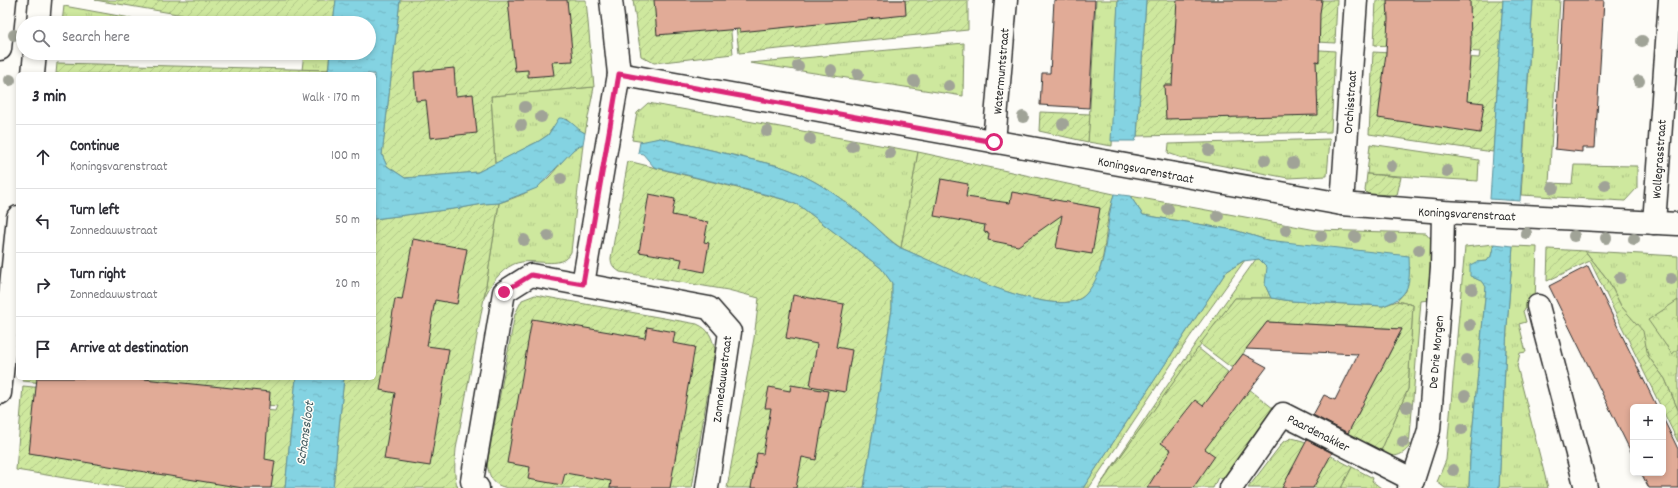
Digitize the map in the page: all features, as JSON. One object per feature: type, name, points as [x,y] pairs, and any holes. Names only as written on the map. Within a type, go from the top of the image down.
[{"type":"street","points":[[0,50],[6,0]]},
{"type":"street","points":[[39,16],[40,0]]},
{"type":"street","points":[[583,284],[619,74],[611,0]]},
{"type":"street","name":"Watermuntstraat","points":[[994,142],[1006,0]]},
{"type":"street","name":"Orchisstraat","points":[[1342,204],[1356,0]]},
{"type":"street","name":"Wollegrasstraat","points":[[1654,223],[1670,0]]},
{"type":"street","points":[[32,72],[34,60]]},
{"type":"street","name":"Koningsvarenstraat","points":[[619,74],[1282,195],[1342,204],[1443,212],[1678,224]]},
{"type":"street","name":"De Drie Morgen","points":[[1411,484],[1429,430],[1442,267],[1443,212]]},
{"type":"street","points":[[0,393],[16,236]]},
{"type":"street","name":"Zonnedauwstraat","points":[[478,488],[472,481],[504,292],[531,275],[709,308],[730,332],[707,488]]},
{"type":"street","points":[[1538,306],[1586,488]]},
{"type":"street","name":"Paardenakker","points":[[1231,488],[1283,414],[1411,484]]},
{"type":"green space","points":[[95,0],[336,0],[334,16],[189,16]]},
{"type":"green space","points":[[400,0],[586,0],[594,87],[491,96],[495,164],[478,172],[405,178],[387,166],[382,155]]},
{"type":"green space","points":[[633,0],[728,0],[733,54],[654,63],[641,56]]},
{"type":"green space","points":[[733,0],[968,0],[968,30],[739,53]]},
{"type":"green space","points":[[1096,0],[1118,0],[1112,146],[1088,142]]},
{"type":"green space","points":[[1146,0],[1337,0],[1335,43],[1174,34],[1175,40],[1335,51],[1331,132],[1137,136]]},
{"type":"green space","points":[[1376,0],[1503,0],[1493,152],[1369,134],[1373,52],[1479,58],[1480,52],[1374,45]]},
{"type":"green space","points":[[1533,0],[1560,0],[1549,183],[1572,184],[1574,165],[1637,166],[1637,188],[1625,201],[1521,195]]},
{"type":"green space","points":[[64,6],[119,16],[63,16]]},
{"type":"green space","points":[[964,43],[963,96],[750,63]]},
{"type":"green space","points":[[303,60],[329,60],[328,70],[302,70]]},
{"type":"green space","points":[[57,63],[328,70],[328,72],[56,72]]},
{"type":"green space","points":[[594,87],[585,133],[579,130],[567,119],[551,130],[548,135],[539,141],[495,164],[491,96]]},
{"type":"green space","points":[[648,103],[918,152],[901,248],[839,197],[816,182],[792,171],[779,166],[660,138],[645,142],[632,140],[637,113]]},
{"type":"green space","points":[[1040,112],[1090,114],[1088,142],[1039,131]]},
{"type":"green space","points":[[1330,139],[1327,176],[1288,178],[1182,158],[1168,153],[1169,144]]},
{"type":"green space","points":[[583,144],[571,252],[561,261],[522,262],[514,264],[504,270],[496,278],[484,298],[499,203],[524,194],[541,184],[578,146]]},
{"type":"green space","points":[[1370,144],[1479,160],[1478,181],[1367,174]]},
{"type":"green space","points":[[918,152],[1114,194],[1109,212],[1101,267],[1092,287],[1085,295],[1070,302],[1049,302],[1023,297],[966,277],[901,248]]},
{"type":"green space","points":[[628,161],[786,200],[800,206],[881,268],[892,283],[892,309],[864,488],[727,488],[754,338],[759,298],[728,290],[620,272],[615,268],[612,264],[611,258]]},
{"type":"green space","points":[[1367,174],[1401,177],[1397,195],[1368,194],[1365,191]]},
{"type":"green space","points":[[1130,196],[1316,230],[1426,233],[1432,240],[1428,300],[1421,301],[1409,447],[1403,453],[1396,456],[1388,456],[1380,453],[1408,389],[1413,305],[1397,301],[1406,291],[1410,267],[1267,240],[1234,230],[1143,215]]},
{"type":"green space","points":[[499,203],[484,298],[456,449],[455,474],[458,488],[333,488],[344,380],[376,380],[376,219]]},
{"type":"green space","points":[[1494,244],[1491,256],[1487,261],[1476,262],[1472,277],[1484,282],[1486,287],[1470,457],[1469,488],[1445,488],[1437,482],[1446,460],[1465,247]]},
{"type":"green space","points":[[1513,246],[1537,247],[1535,301],[1523,311],[1526,322],[1519,324],[1526,352],[1520,353],[1517,366],[1548,488],[1499,488],[1507,327]]},
{"type":"green space","points":[[1548,249],[1585,251],[1608,280],[1621,306],[1643,331],[1648,356],[1665,379],[1678,410],[1678,442],[1666,417],[1666,404],[1660,404],[1590,261],[1547,281]]},
{"type":"green space","points":[[1585,251],[1678,256],[1678,410],[1665,379],[1648,356],[1642,331],[1621,306],[1608,280]]},
{"type":"green space","points":[[1256,259],[1259,259],[1268,267],[1265,285],[1271,298],[1235,298],[1100,485],[1196,343]]},
{"type":"green space","points":[[1245,260],[1189,338],[1089,488],[1083,488],[1226,272]]},
{"type":"green space","points":[[535,295],[697,324],[707,331],[711,337],[715,349],[692,488],[508,488],[499,485],[493,480],[489,474],[487,464],[515,314],[522,300]]},
{"type":"green space","points":[[1235,298],[1271,298],[1291,301],[1383,306],[1397,301],[1413,305],[1408,389],[1380,453],[1346,437],[1402,329],[1267,322],[1232,368],[1200,344]]},
{"type":"green space","points":[[1678,300],[1678,349],[1672,354],[1648,320]]},
{"type":"green space","points":[[1198,348],[1279,413],[1225,480],[1218,477],[1213,488],[1098,488]]},
{"type":"green space","points":[[296,380],[285,488],[126,488],[16,470],[23,386],[275,411],[277,406],[23,381]]},
{"type":"green space","points":[[1292,438],[1303,441],[1352,467],[1341,488],[1248,488],[1283,442]]},
{"type":"green space","points":[[1352,467],[1373,478],[1372,481],[1381,488],[1341,488]]},
{"type":"water","points":[[336,0],[400,0],[382,155],[387,166],[405,178],[478,172],[548,135],[559,118],[566,119],[585,133],[583,144],[574,149],[537,188],[499,203],[376,219],[376,72],[328,72],[329,60],[376,60],[376,16],[334,16]]},
{"type":"water","points":[[1118,0],[1146,0],[1137,136],[1135,141],[1111,141]]},
{"type":"water","points":[[1503,0],[1533,0],[1520,201],[1490,199]]},
{"type":"water","points":[[660,138],[779,166],[804,176],[839,197],[875,226],[893,243],[901,248],[959,274],[1032,299],[1055,302],[1073,301],[1086,294],[1094,283],[1103,259],[1114,194],[1130,196],[1143,215],[1234,230],[1267,240],[1409,256],[1409,281],[1407,288],[1399,298],[1383,306],[1291,301],[1271,298],[1265,285],[1267,267],[1259,259],[1243,261],[1226,272],[1083,488],[864,488],[892,309],[892,283],[881,268],[800,206],[768,195],[654,167],[643,154],[638,153],[640,142]]},
{"type":"water","points":[[1494,244],[1513,246],[1507,327],[1499,488],[1469,488],[1470,457],[1486,287],[1483,282],[1470,276],[1470,265],[1476,262],[1487,261],[1491,256]]},
{"type":"water","name":"Schanssloot","points":[[296,380],[344,380],[333,488],[285,488]]},
{"type":"building","points":[[508,0],[567,0],[573,61],[552,62],[554,75],[528,77],[528,70],[515,71]]},
{"type":"building","points":[[654,0],[905,0],[906,15],[740,32],[740,29],[657,35]]},
{"type":"building","points":[[1054,0],[1095,0],[1089,108],[1040,105],[1042,73],[1050,73]]},
{"type":"building","points":[[1177,0],[1322,0],[1320,13],[1319,62],[1316,61],[1318,115],[1166,119],[1164,85],[1172,85]]},
{"type":"building","points":[[1387,0],[1470,0],[1471,44],[1467,101],[1484,103],[1480,133],[1378,118],[1386,53],[1388,19]]},
{"type":"building","points":[[1563,0],[1604,0],[1595,148],[1582,148],[1582,152],[1555,149]]},
{"type":"building","points":[[454,68],[456,96],[473,94],[477,133],[430,138],[426,100],[416,101],[414,72]]},
{"type":"building","points":[[941,179],[968,184],[966,197],[1010,203],[1012,192],[1100,208],[1092,254],[1056,248],[1062,215],[1018,246],[988,240],[989,233],[984,232],[985,225],[934,216]]},
{"type":"building","points":[[649,194],[675,199],[672,215],[708,222],[704,242],[709,243],[704,272],[680,267],[682,259],[639,252]]},
{"type":"building","points":[[413,239],[467,249],[457,304],[435,300],[427,346],[449,349],[430,466],[384,459],[395,393],[380,390],[395,299],[402,300]]},
{"type":"building","points":[[1588,266],[1656,404],[1630,404],[1630,450],[1549,286]]},
{"type":"building","points":[[793,295],[844,304],[836,347],[852,350],[845,392],[810,386],[817,344],[786,338]]},
{"type":"building","points":[[532,319],[645,338],[647,327],[675,332],[673,343],[695,347],[670,488],[610,488],[611,481],[565,473],[562,485],[528,479],[530,467],[507,463]]},
{"type":"building","points":[[1267,322],[1402,329],[1348,433],[1313,415],[1324,395],[1335,400],[1358,354],[1246,349]]},
{"type":"building","points":[[1243,354],[1267,367],[1205,449],[1215,456],[1193,488],[1147,488],[1171,450],[1161,443],[1195,400],[1203,406]]},
{"type":"building","points":[[37,380],[153,380],[270,392],[265,459],[275,461],[271,488],[243,488],[29,453]]},
{"type":"building","points":[[791,385],[828,391],[816,460],[802,457],[796,488],[751,488],[757,453],[763,454],[771,408],[765,408],[769,387],[790,391]]},
{"type":"building","points":[[1666,424],[1678,449],[1678,488],[1649,488],[1643,476],[1666,476]]},
{"type":"building","points":[[1307,440],[1332,453],[1313,488],[1282,488]]},
{"type":"route","points":[[504,292],[531,275],[583,284],[619,74],[994,142]]}]
